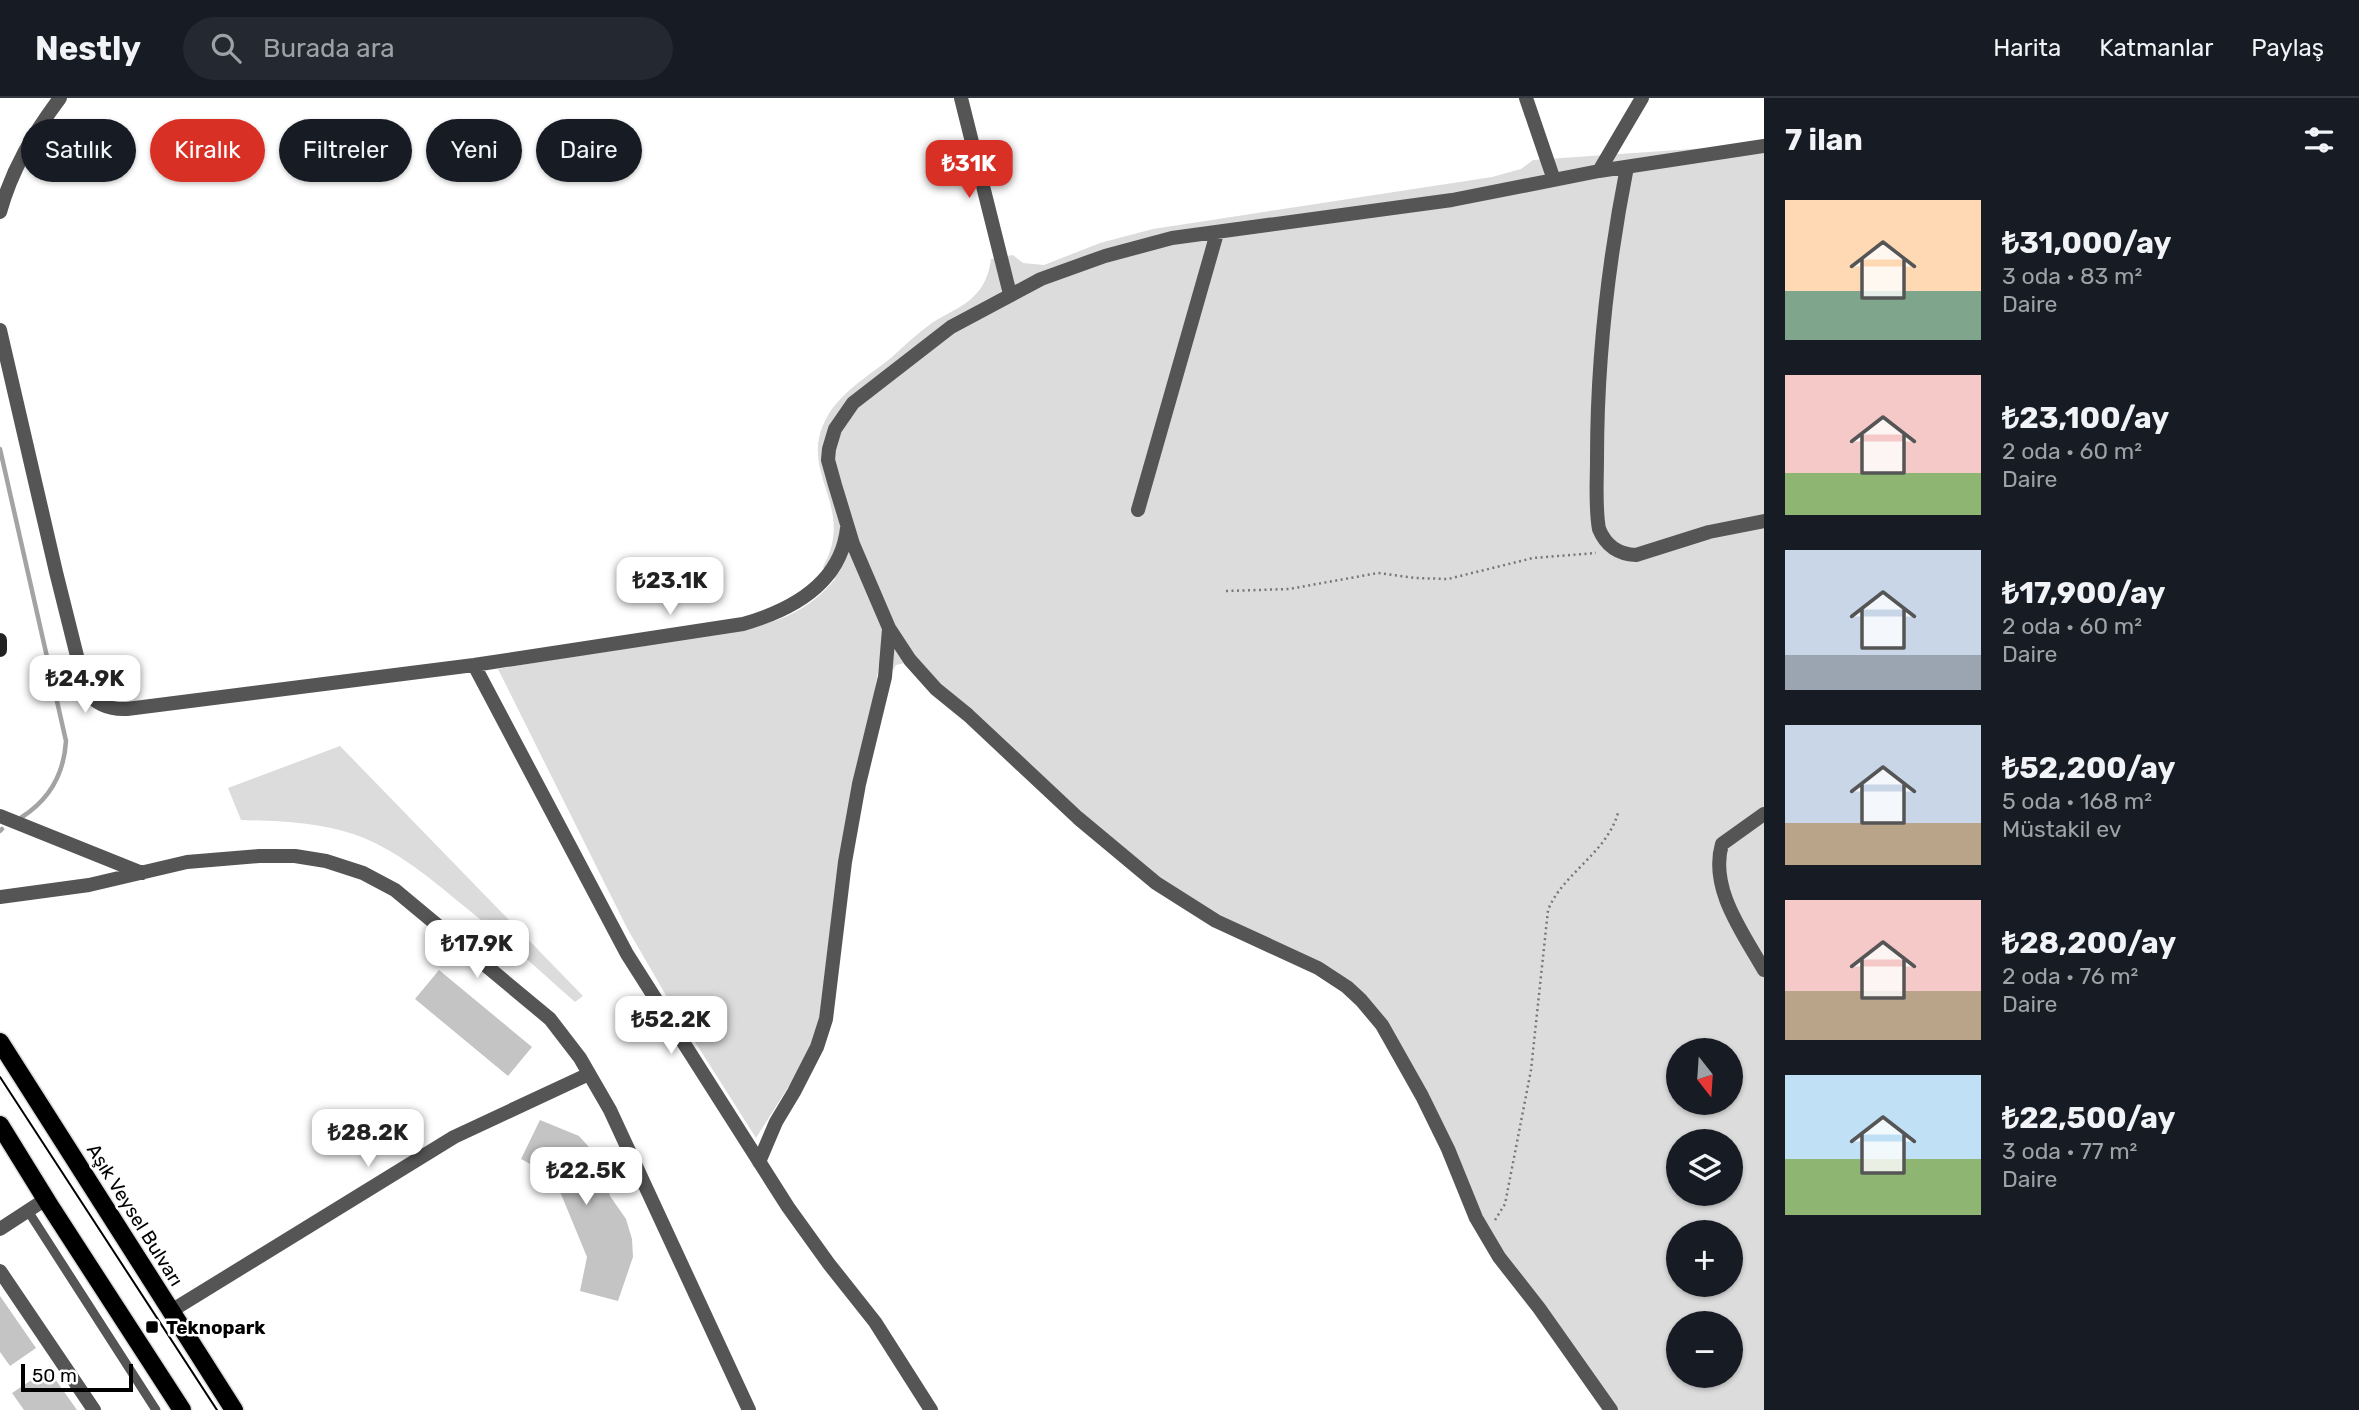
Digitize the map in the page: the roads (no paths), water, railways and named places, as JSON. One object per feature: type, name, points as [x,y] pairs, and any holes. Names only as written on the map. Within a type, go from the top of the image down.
[{"type":"main road","name":"Aşık Veysel Bulvarı","points":[[0,1041],[234,1410]]},
{"type":"main road","points":[[0,1125],[182,1410]]},
{"type":"street","points":[[0,212],[20,159],[40,124],[60,98]]},
{"type":"street","points":[[961,98],[1010,294]]},
{"type":"street","points":[[1527,98],[1554,180]]},
{"type":"street","points":[[1598,171],[1642,98]]},
{"type":"street","points":[[1611,1410],[1539,1308],[1511,1274],[1485,1233],[1427,1105],[1382,1025],[1347,987],[1318,968],[1264,946],[1205,915],[1130,864],[968,715],[936,689],[910,660],[889,628],[847,527],[828,460],[832,439],[846,411],[861,396],[951,327],[1041,279],[1105,256],[1172,238],[1452,200],[1598,171],[1764,146]]},
{"type":"street","points":[[1627,167],[1607,285],[1599,380],[1599,529],[1607,543],[1620,552],[1636,555],[1709,532],[1764,521]]},
{"type":"street","points":[[1138,510],[1217,233]]},
{"type":"street","points":[[0,330],[86,692],[96,702],[110,708],[127,709],[474,665],[723,628],[764,618],[793,604],[826,578],[843,550],[847,527]]},
{"type":"street","points":[[759,1162],[776,1122],[817,1047],[826,1019],[844,873],[859,784],[885,677],[889,628]]},
{"type":"street","points":[[0,640],[0,650]]},
{"type":"street","points":[[474,665],[627,954],[806,1234],[896,1352],[931,1410]]},
{"type":"street","points":[[1764,814],[1722,844],[1718,865],[1724,892],[1764,970]]},
{"type":"street","points":[[0,816],[142,873]]},
{"type":"street","points":[[0,897],[51,891],[210,859],[258,856],[307,858],[336,863],[363,873],[410,901],[550,1019],[589,1074],[610,1110],[748,1410]]},
{"type":"street","points":[[171,1311],[454,1137],[589,1074]]},
{"type":"street","points":[[0,1229],[46,1199]]},
{"type":"street","points":[[0,1271],[94,1410]]},
{"type":"lane","points":[[28,1211],[156,1410]]},
{"type":"waterway","points":[[0,449],[66,741],[65,753],[54,785],[48,794],[22,817]]},
{"type":"tram line","points":[[0,1077],[217,1410]]},
{"type":"place","name":"Teknopark","points":[[152,1327]]}]
